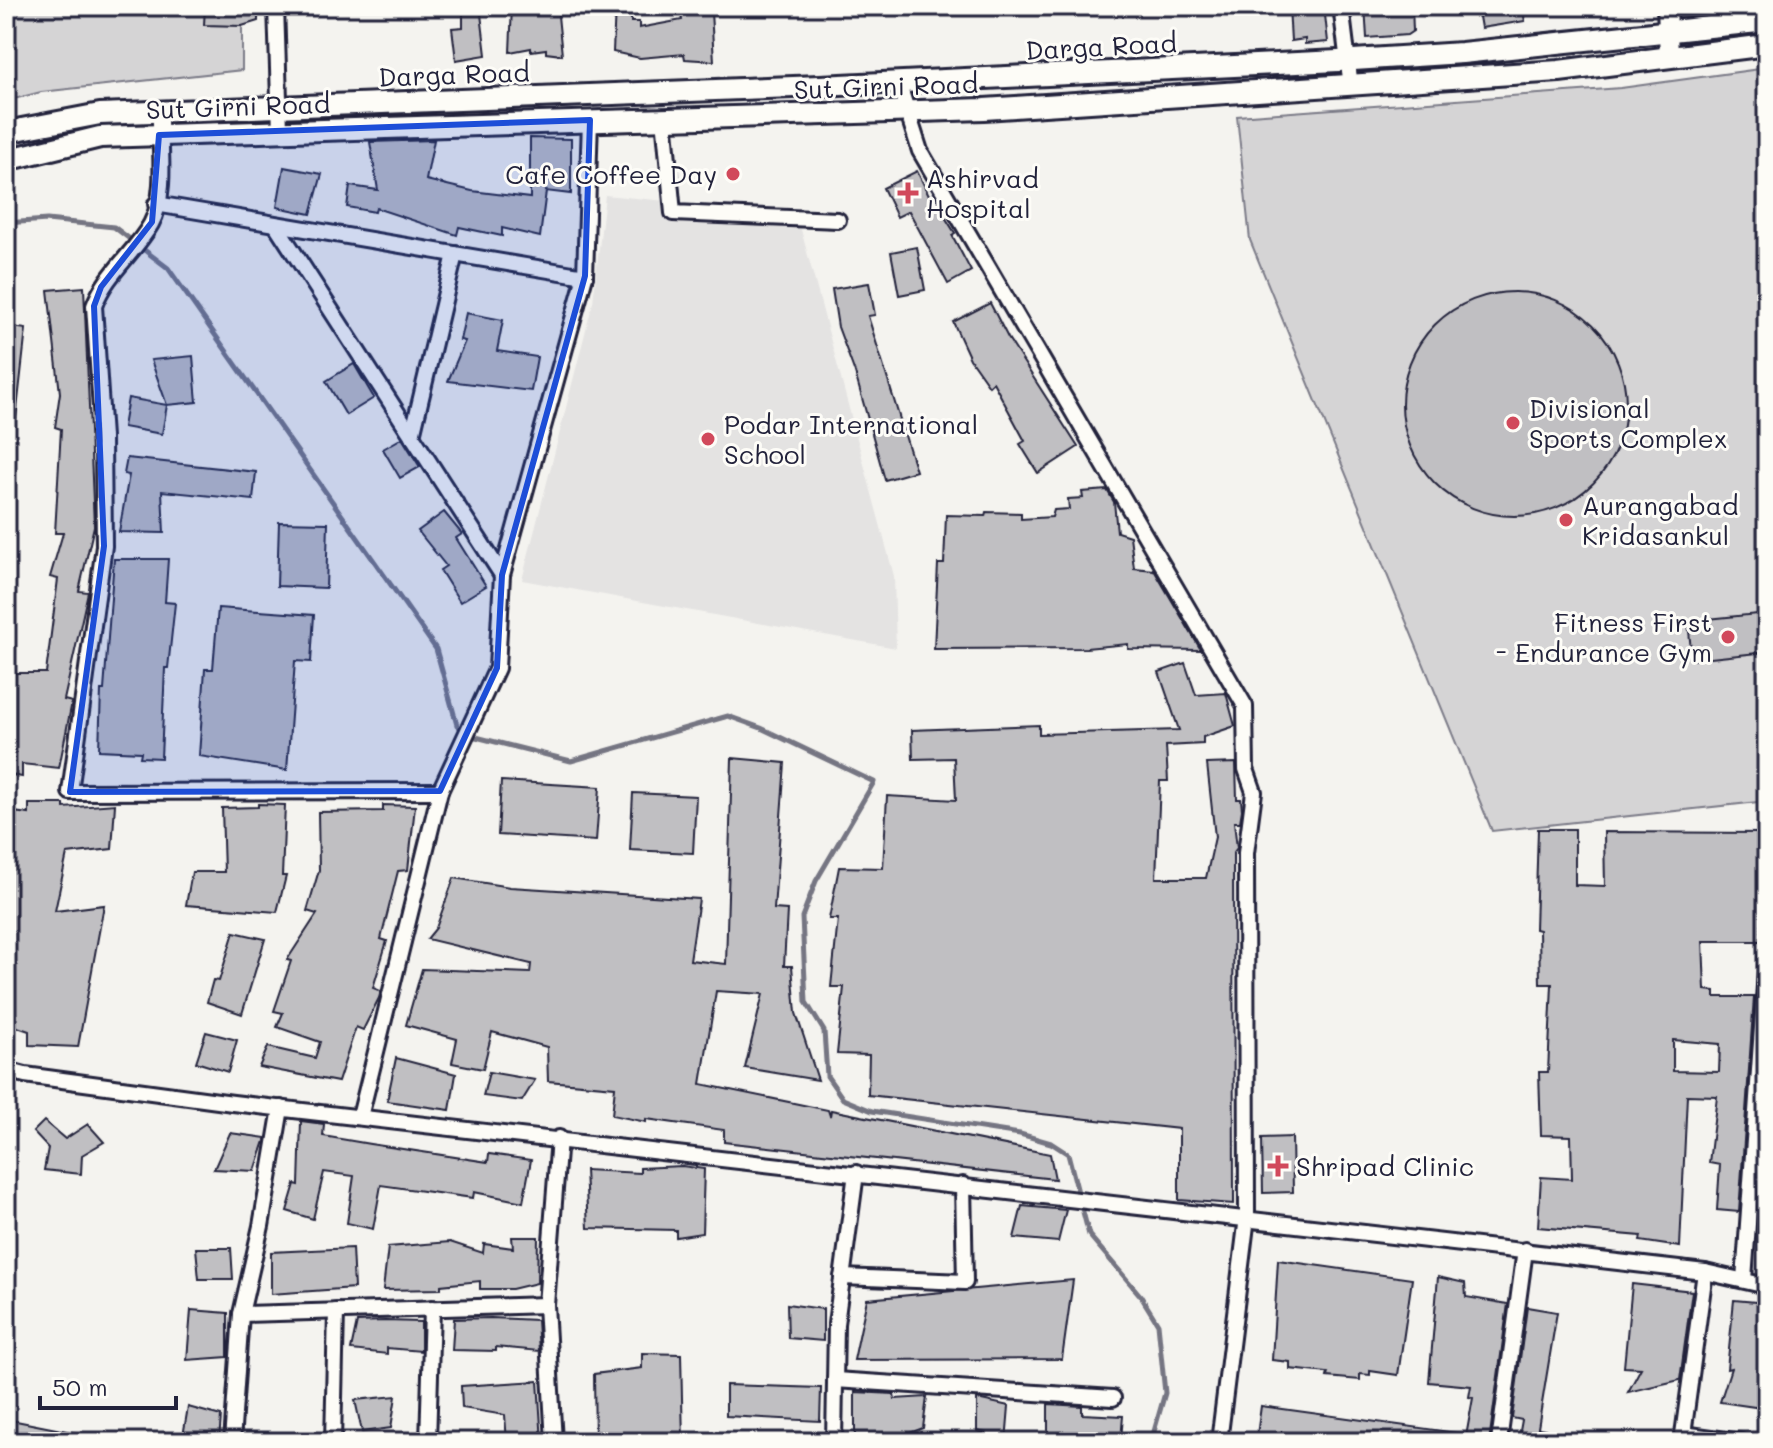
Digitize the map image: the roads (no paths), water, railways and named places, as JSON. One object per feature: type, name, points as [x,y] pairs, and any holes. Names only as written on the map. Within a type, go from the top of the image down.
[{"type":"main road","name":"Darga Road","points":[[6,132],[100,114],[898,82],[1462,53],[1767,21]]},
{"type":"main road","name":"Sut Girni Road","points":[[6,160],[100,137],[907,112],[1351,87],[1559,71],[1767,45]]},
{"type":"street","points":[[276,6],[280,131]]},
{"type":"street","points":[[1341,6],[1351,87]]},
{"type":"street","points":[[1667,6],[1669,57]]},
{"type":"street","points":[[898,82],[920,151],[1245,706],[1246,769],[1254,792],[1246,853],[1247,1217],[1219,1442]]},
{"type":"street","points":[[160,111],[156,204],[152,222],[101,287],[94,306],[103,437],[104,546],[70,792],[440,791]]},
{"type":"street","points":[[664,118],[673,213],[838,220]]},
{"type":"street","points":[[360,1117],[440,791],[497,668],[502,575],[585,276],[590,120]]},
{"type":"street","points":[[156,204],[585,276]]},
{"type":"street","points":[[276,225],[502,575]]},
{"type":"street","points":[[412,436],[455,254]]},
{"type":"street","points":[[1744,1280],[1767,958]]},
{"type":"street","points":[[6,1070],[281,1108],[1705,1272],[1767,1286]]},
{"type":"street","points":[[232,1442],[241,1314],[261,1226],[281,1108]]},
{"type":"street","points":[[554,1442],[546,1305],[559,1138]]},
{"type":"street","points":[[834,1442],[836,1324],[856,1173]]},
{"type":"street","points":[[842,1277],[965,1282],[963,1185]]},
{"type":"street","points":[[1499,1442],[1525,1250]]},
{"type":"street","points":[[1705,1272],[1683,1438],[1741,1442]]},
{"type":"street","points":[[241,1314],[546,1305]]},
{"type":"street","points":[[428,1442],[432,1308]]},
{"type":"street","points":[[333,1442],[336,1311]]},
{"type":"street","points":[[835,1380],[1113,1398]]},
{"type":"waterway","points":[[6,223],[47,220],[114,227],[168,268],[436,649],[457,725],[468,735],[571,761],[728,716],[761,728],[874,782],[816,881],[802,917],[806,1002],[824,1031],[827,1076],[843,1099],[872,1111],[1020,1134],[1051,1143],[1068,1154],[1089,1235],[1140,1295],[1158,1324],[1165,1393],[1151,1442]]},
{"type":"place","name":"Cafe Coffee Day","points":[[733,174]]},
{"type":"place","name":"Ashirvad Hospital","points":[[908,193]]},
{"type":"place","name":"Divisional Sports Complex","points":[[1513,423]]},
{"type":"place","name":"Podar International School","points":[[708,439]]},
{"type":"place","name":"Aurangabad Kridasankul","points":[[1566,520]]},
{"type":"place","name":"Fitness First - Endurance Gym","points":[[1728,637]]},
{"type":"place","name":"Shripad Clinic","points":[[1278,1166]]}]
